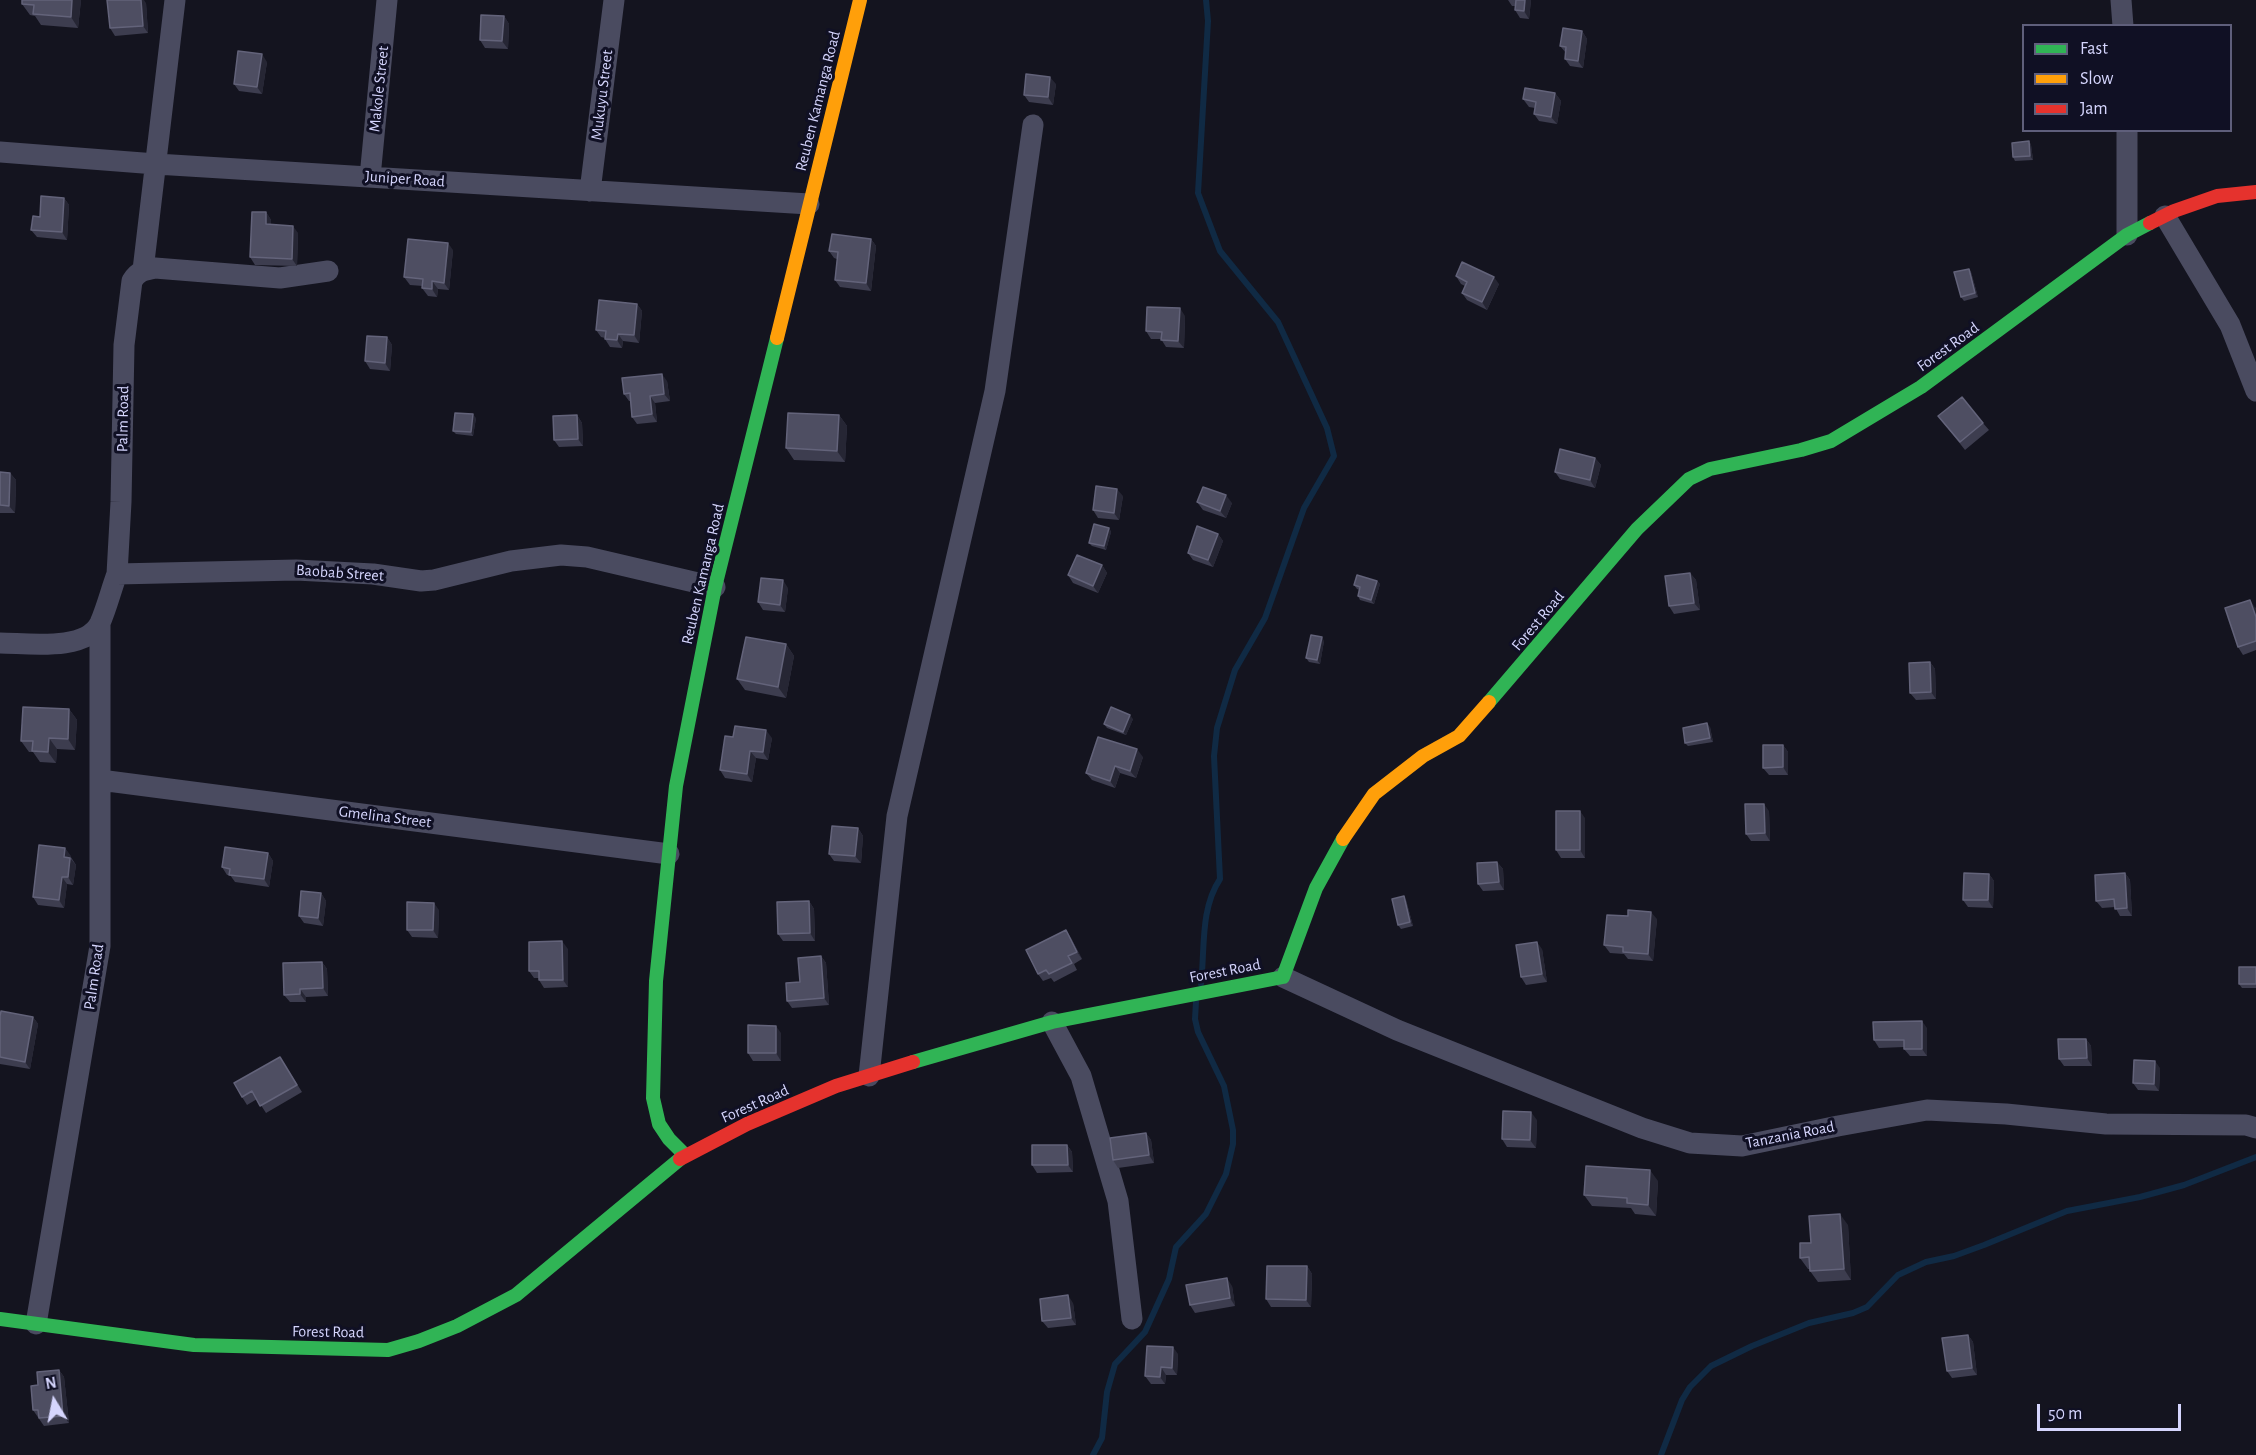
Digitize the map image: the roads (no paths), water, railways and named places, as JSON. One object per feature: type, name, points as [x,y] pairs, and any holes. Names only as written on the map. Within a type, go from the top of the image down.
[{"type":"street","name":"Palm Road","points":[[117,574],[124,345],[132,281],[137,273],[143,270],[175,0]]},
{"type":"street","name":"Makole Street","points":[[370,177],[387,0]]},
{"type":"street","name":"Mukuyu Street","points":[[590,191],[614,0]]},
{"type":"street","name":"Reuben Kamanga Road","points":[[686,1155],[669,1139],[659,1124],[653,1098],[656,981],[676,786],[715,587],[860,0]]},
{"type":"street","points":[[2121,0],[2123,24]]},
{"type":"street","points":[[869,1076],[897,816],[995,391],[1033,125]]},
{"type":"street","points":[[2127,132],[2127,235]]},
{"type":"street","name":"Juniper Road","points":[[0,152],[156,164],[809,204]]},
{"type":"street","name":"Forest Road","points":[[0,1319],[194,1345],[388,1350],[457,1326],[516,1295],[686,1155],[747,1124],[836,1086],[1052,1022],[1283,977],[1316,888],[1346,834],[1374,794],[1423,756],[1459,736],[1491,702],[1637,529],[1689,479],[1710,469],[1801,450],[1831,441],[1921,387],[2127,235],[2165,216],[2217,196],[2256,192]]},
{"type":"street","points":[[2165,216],[2230,325],[2256,391]]},
{"type":"street","points":[[143,270],[155,268],[280,278],[328,271]]},
{"type":"street","name":"Baobab Street","points":[[117,574],[296,570],[374,574],[421,581],[434,580],[511,561],[561,555],[587,557],[715,587]]},
{"type":"street","points":[[0,643],[75,642],[87,637],[100,625],[117,574]]},
{"type":"street","name":"Palm Road","points":[[36,1324],[100,946],[100,625]]},
{"type":"street","name":"Gmelina Street","points":[[100,780],[669,854]]},
{"type":"street","name":"Tanzania Road","points":[[1283,977],[1397,1030],[1642,1128],[1689,1143],[1742,1146],[1838,1125],[1927,1110],[2006,1114],[2106,1124],[2253,1122]]},
{"type":"street","points":[[1052,1022],[1081,1076],[1118,1201],[1132,1319]]},
{"type":"waterway","points":[[1201,984],[1206,916],[1220,879],[1214,756],[1217,728],[1235,670],[1265,618],[1304,508],[1334,456],[1327,428],[1278,322],[1220,251],[1198,193],[1208,21],[1206,0]]},
{"type":"waterway","points":[[1093,1455],[1102,1438],[1107,1392],[1115,1364],[1145,1332],[1169,1279],[1176,1247],[1206,1214],[1226,1174],[1233,1144],[1233,1130],[1224,1086],[1198,1032],[1195,1019],[1196,1002]]},
{"type":"waterway","points":[[1661,1455],[1682,1400],[1690,1387],[1711,1366],[1752,1346],[1809,1323],[1853,1313],[1867,1307],[1898,1275],[1926,1262],[1954,1256],[2067,1211],[2140,1197],[2184,1185],[2256,1157]]}]
